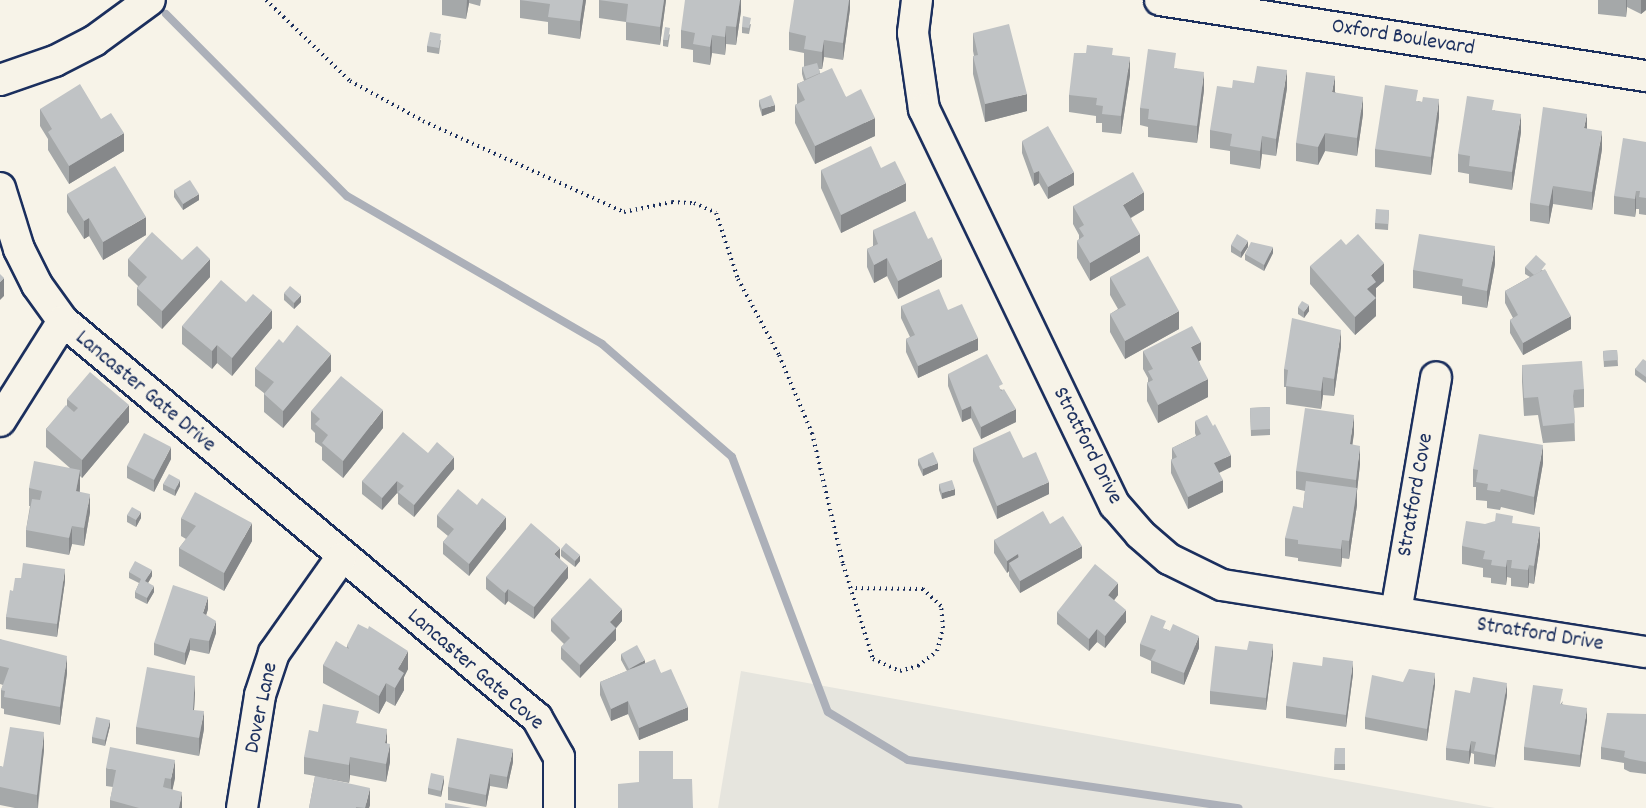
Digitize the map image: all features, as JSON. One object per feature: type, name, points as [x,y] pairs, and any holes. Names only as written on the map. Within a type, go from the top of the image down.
[{"type":"street","points":[[0,80],[56,61],[94,41],[150,0]]},
{"type":"street","name":"Stratford Drive","points":[[917,0],[913,33],[924,109],[1115,505],[1140,534],[1169,559],[1222,585],[1646,652]]},
{"type":"street","name":"Oxford Boulevard","points":[[1160,0],[1646,76]]},
{"type":"street","name":"Lancaster Gate Drive","points":[[0,188],[19,249],[37,285],[63,321],[341,558]]},
{"type":"street","points":[[0,421],[63,321]]},
{"type":"street","name":"Stratford Cove","points":[[1396,612],[1436,377]]},
{"type":"street","name":"Dover Lane","points":[[242,808],[260,695],[273,653],[341,558]]},
{"type":"street","name":"Lancaster Gate Cove","points":[[341,558],[537,718],[559,757],[562,781],[559,808]]},
{"type":"path","points":[[266,0],[350,81],[423,121],[624,212],[672,202],[694,203],[716,213],[738,279],[779,355],[812,433],[851,588],[873,658],[900,671],[918,666],[937,651],[943,628],[941,606],[923,589],[851,588]]},
{"type":"shaded area","points":[[741,671],[1495,808],[718,808]]},
{"type":"building","points":[[520,0],[583,0],[580,21],[548,17],[550,4]]},
{"type":"building","points":[[599,0],[664,0],[660,27],[626,22],[628,4]]},
{"type":"building","points":[[685,0],[740,0],[736,27],[726,26],[725,37],[712,35],[710,47],[693,44],[695,33],[681,30]]},
{"type":"building","points":[[794,0],[849,0],[843,43],[824,40],[822,52],[804,49],[806,36],[789,32]]},
{"type":"building","points":[[743,16],[751,18],[749,28],[742,27]]},
{"type":"building","points":[[1009,24],[1027,94],[985,104],[973,56],[978,55],[973,33]]},
{"type":"building","points":[[665,27],[670,28],[668,40],[663,40]]},
{"type":"building","points":[[430,32],[441,34],[439,48],[427,46]]},
{"type":"building","points":[[1087,45],[1113,48],[1112,55],[1130,57],[1121,116],[1102,114],[1103,106],[1096,105],[1097,98],[1069,95],[1074,53],[1086,53]]},
{"type":"building","points":[[1148,49],[1176,53],[1174,68],[1204,72],[1197,126],[1148,119],[1149,109],[1140,108]]},
{"type":"building","points":[[817,63],[820,73],[806,79],[802,67]]},
{"type":"building","points":[[1257,66],[1287,70],[1276,139],[1262,136],[1260,151],[1230,146],[1232,134],[1210,130],[1217,86],[1232,88],[1233,80],[1254,83]]},
{"type":"building","points":[[832,68],[846,97],[861,89],[875,118],[815,146],[795,105],[805,100],[797,84]]},
{"type":"building","points":[[1306,72],[1335,76],[1332,92],[1363,97],[1357,138],[1325,133],[1318,147],[1296,143]]},
{"type":"building","points":[[80,84],[101,119],[111,113],[124,133],[69,166],[48,132],[52,129],[40,109]]},
{"type":"building","points":[[1385,85],[1418,90],[1416,101],[1422,102],[1423,97],[1439,99],[1431,157],[1375,149]]},
{"type":"building","points":[[771,95],[775,105],[762,109],[759,100]]},
{"type":"building","points":[[1467,96],[1494,100],[1492,110],[1521,114],[1512,172],[1469,166],[1470,156],[1458,154]]},
{"type":"building","points":[[1543,107],[1587,114],[1584,128],[1602,131],[1592,192],[1553,186],[1549,206],[1530,203]]},
{"type":"building","points":[[1048,126],[1074,172],[1048,187],[1039,171],[1034,173],[1022,141]]},
{"type":"building","points":[[1623,138],[1646,142],[1646,198],[1639,197],[1640,191],[1636,191],[1635,199],[1614,196]]},
{"type":"building","points":[[871,146],[881,168],[895,161],[906,183],[841,215],[821,170]]},
{"type":"building","points":[[115,166],[146,217],[103,242],[89,218],[84,221],[67,194]]},
{"type":"building","points":[[1133,172],[1144,192],[1123,205],[1140,234],[1090,263],[1077,241],[1084,236],[1079,228],[1084,225],[1073,206]]},
{"type":"building","points":[[190,180],[199,194],[183,204],[174,190]]},
{"type":"building","points":[[1376,209],[1389,210],[1388,224],[1375,223]]},
{"type":"building","points":[[915,211],[928,239],[932,237],[942,259],[898,281],[887,258],[874,265],[867,249],[878,244],[873,230]]},
{"type":"building","points":[[152,232],[182,260],[197,246],[210,259],[162,311],[137,288],[147,277],[128,259]]},
{"type":"building","points":[[1237,234],[1248,241],[1241,252],[1231,245]]},
{"type":"building","points":[[1358,234],[1384,263],[1371,275],[1376,282],[1367,289],[1376,298],[1355,317],[1310,266],[1341,239],[1346,245]]},
{"type":"building","points":[[1419,234],[1495,246],[1487,291],[1462,286],[1463,279],[1413,270]]},
{"type":"building","points":[[1251,242],[1273,247],[1264,265],[1245,254]]},
{"type":"building","points":[[1536,255],[1546,264],[1540,272],[1534,275],[1525,267]]},
{"type":"building","points":[[1148,256],[1179,311],[1125,341],[1110,314],[1126,305],[1110,277]]},
{"type":"building","points":[[1545,269],[1571,316],[1523,343],[1510,320],[1518,315],[1505,291]]},
{"type":"building","points":[[221,280],[246,302],[253,294],[272,310],[232,358],[217,345],[212,351],[182,326]]},
{"type":"building","points":[[290,286],[301,295],[294,303],[284,293]]},
{"type":"building","points":[[939,289],[948,310],[962,304],[978,338],[918,366],[906,339],[915,335],[901,306]]},
{"type":"building","points":[[1302,301],[1309,305],[1304,312],[1298,307]]},
{"type":"building","points":[[1292,318],[1341,330],[1334,379],[1323,377],[1321,391],[1286,386],[1288,370],[1284,369]]},
{"type":"building","points":[[297,325],[331,354],[283,411],[264,394],[274,382],[255,368],[279,339],[283,343]]},
{"type":"building","points":[[1192,326],[1201,342],[1191,347],[1208,379],[1158,405],[1147,383],[1153,380],[1148,371],[1153,369],[1143,351]]},
{"type":"building","points":[[1617,350],[1618,360],[1604,361],[1603,351]]},
{"type":"building","points":[[987,354],[1003,384],[999,386],[1001,391],[1004,389],[1016,409],[981,427],[971,406],[962,410],[948,374]]},
{"type":"building","points":[[1643,359],[1646,361],[1646,377],[1635,369]]},
{"type":"building","points":[[1582,361],[1584,389],[1574,390],[1575,423],[1543,426],[1538,397],[1524,398],[1522,365]]},
{"type":"building","points":[[90,372],[129,405],[82,460],[46,429],[66,405],[74,412],[78,408],[67,399]]},
{"type":"building","points":[[341,376],[383,410],[343,461],[322,443],[328,435],[315,424],[320,419],[311,411]]},
{"type":"building","points":[[1270,407],[1270,429],[1251,430],[1250,408]]},
{"type":"building","points":[[1305,408],[1354,415],[1350,444],[1360,446],[1356,480],[1296,471]]},
{"type":"building","points":[[1207,415],[1213,426],[1215,424],[1231,455],[1214,463],[1223,480],[1188,497],[1171,460],[1177,457],[1172,448],[1201,434],[1195,421]]},
{"type":"building","points":[[1010,431],[1023,458],[1036,452],[1049,482],[997,506],[973,448]]},
{"type":"building","points":[[403,432],[428,453],[437,442],[454,457],[414,505],[398,492],[404,486],[397,481],[382,498],[362,481]]},
{"type":"building","points":[[144,433],[171,447],[154,480],[127,466]]},
{"type":"building","points":[[1479,434],[1543,445],[1534,497],[1501,489],[1500,492],[1487,490],[1488,484],[1476,482],[1478,470],[1473,469]]},
{"type":"building","points":[[933,452],[938,463],[923,469],[918,459]]},
{"type":"building","points":[[34,461],[80,470],[76,491],[90,494],[84,528],[72,526],[69,538],[26,530],[32,499],[40,500],[42,491],[29,488]]},
{"type":"building","points":[[169,474],[180,480],[175,490],[163,484]]},
{"type":"building","points":[[952,480],[955,489],[942,493],[939,484]]},
{"type":"building","points":[[1306,481],[1357,488],[1349,541],[1342,540],[1341,549],[1298,544],[1298,540],[1285,538],[1293,506],[1303,508]]},
{"type":"building","points":[[458,489],[477,505],[482,498],[506,517],[469,564],[443,542],[454,529],[437,515]]},
{"type":"building","points":[[195,492],[252,523],[224,573],[179,548],[196,526],[181,518]]},
{"type":"building","points":[[132,507],[141,512],[136,520],[127,515]]},
{"type":"building","points":[[1043,511],[1050,524],[1063,516],[1082,546],[1020,581],[1009,563],[1019,557],[1018,554],[1007,561],[994,540]]},
{"type":"building","points":[[1496,513],[1513,516],[1512,523],[1540,527],[1534,566],[1529,565],[1528,570],[1511,568],[1512,560],[1507,560],[1506,567],[1491,565],[1492,560],[1483,559],[1485,551],[1462,546],[1466,521],[1485,524],[1495,521]]},
{"type":"building","points":[[531,523],[560,548],[554,554],[568,566],[534,607],[508,589],[505,593],[486,577]]},
{"type":"building","points":[[566,543],[580,555],[575,561],[561,549]]},
{"type":"building","points":[[135,561],[152,570],[145,581],[154,586],[147,598],[135,592],[141,579],[129,572]]},
{"type":"building","points":[[23,563],[65,569],[57,624],[6,617],[10,590],[13,591],[15,578],[21,578]]},
{"type":"building","points":[[1095,564],[1118,583],[1108,595],[1126,610],[1105,636],[1097,629],[1089,639],[1057,612]]},
{"type":"building","points":[[590,578],[622,609],[610,622],[616,628],[580,665],[561,647],[570,638],[551,619]]},
{"type":"building","points":[[173,585],[208,597],[203,613],[216,621],[209,641],[190,638],[185,653],[154,643]]},
{"type":"building","points":[[1151,615],[1166,621],[1163,628],[1170,631],[1173,624],[1199,636],[1184,673],[1151,660],[1156,650],[1140,644]]},
{"type":"building","points":[[358,624],[368,629],[369,626],[408,651],[398,669],[404,673],[395,688],[386,683],[379,696],[323,665],[336,641],[349,649],[347,645]]},
{"type":"building","points":[[0,639],[67,656],[60,707],[4,697],[5,691],[1,690],[9,668],[0,666]]},
{"type":"building","points":[[1249,641],[1273,644],[1266,698],[1210,691],[1215,646],[1247,650]]},
{"type":"building","points":[[637,645],[645,660],[629,669],[621,654]]},
{"type":"building","points":[[1323,657],[1353,661],[1346,715],[1286,706],[1293,662],[1322,666]]},
{"type":"building","points":[[655,659],[661,673],[671,669],[688,707],[639,728],[628,701],[611,709],[600,682]]},
{"type":"building","points":[[147,667],[195,676],[193,710],[204,711],[199,738],[136,727]]},
{"type":"building","points":[[1409,669],[1435,673],[1427,729],[1365,717],[1372,675],[1403,682]]},
{"type":"building","points":[[1473,677],[1507,683],[1495,755],[1474,751],[1476,742],[1471,741],[1469,751],[1446,748],[1455,690],[1470,693]]},
{"type":"building","points":[[1533,685],[1563,689],[1560,704],[1587,708],[1580,755],[1524,747]]},
{"type":"building","points":[[323,704],[359,711],[356,723],[387,729],[385,743],[390,744],[386,764],[350,757],[349,765],[304,757],[309,730],[318,732]]},
{"type":"building","points":[[1607,713],[1646,714],[1646,762],[1624,757],[1625,751],[1601,747]]},
{"type":"building","points":[[96,717],[110,720],[105,740],[92,737]]},
{"type":"building","points":[[10,727],[44,732],[37,795],[0,787],[0,766],[3,767]]},
{"type":"building","points":[[457,738],[513,749],[507,777],[490,774],[486,795],[448,787]]},
{"type":"building","points":[[110,747],[175,760],[171,779],[165,778],[163,787],[182,792],[179,808],[139,808],[110,800],[116,770],[106,768]]},
{"type":"building","points":[[1335,748],[1345,748],[1345,764],[1334,764]]},
{"type":"building","points":[[639,751],[673,751],[673,779],[692,779],[693,808],[618,808],[618,784],[639,782]]},
{"type":"building","points":[[431,773],[444,776],[441,791],[428,788]]},
{"type":"building","points":[[315,776],[370,788],[365,808],[309,808]]},
{"type":"building","points":[[445,803],[472,808],[445,808]]},
{"type":"waterway","points":[[166,14],[347,196],[602,344],[732,457],[828,712],[908,760],[1239,808]]}]
